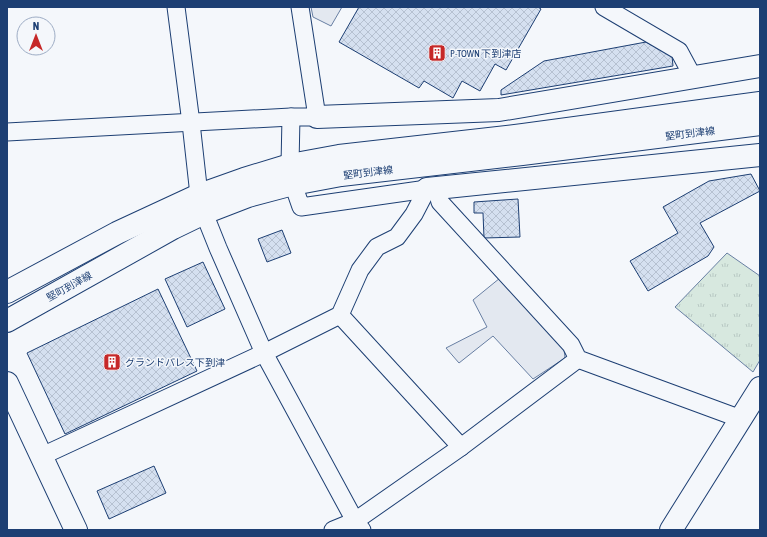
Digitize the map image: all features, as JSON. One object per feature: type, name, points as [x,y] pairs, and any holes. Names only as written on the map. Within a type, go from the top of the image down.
[{"type":"main road","points":[[317,117],[499,110],[760,66]]},
{"type":"main road","name":"堅町到津線","points":[[7,321],[173,228],[201,204],[244,179],[291,174],[341,175],[760,104]]},
{"type":"main road","name":"堅町到津線","points":[[523,144],[760,124]]},
{"type":"main road","points":[[432,189],[760,155]]},
{"type":"main road","name":"堅町到津線","points":[[7,292],[117,233],[201,204]]},
{"type":"main road","points":[[7,383],[76,530]]},
{"type":"main road","points":[[672,530],[760,388]]},
{"type":"street","points":[[176,7],[201,204],[218,248],[264,353],[359,525]]},
{"type":"street","points":[[7,132],[291,117],[317,117],[300,7]]},
{"type":"street","points":[[604,7],[680,51],[693,77]]},
{"type":"street","points":[[291,117],[291,174],[302,207],[432,189]]},
{"type":"street","points":[[42,456],[264,353],[340,315],[360,270],[377,247],[397,237],[432,189]]},
{"type":"street","points":[[432,189],[440,202],[571,345],[578,359],[741,419]]},
{"type":"street","points":[[340,315],[461,447]]},
{"type":"street","points":[[333,530],[359,525],[578,359]]},
{"type":"green space","points":[[727,253],[760,276],[760,360],[753,372],[675,307]]},
{"type":"shaded area","points":[[311,7],[342,7],[331,26],[313,17]]},
{"type":"shaded area","points":[[500,278],[564,349],[565,358],[533,379],[493,336],[459,363],[446,348],[487,327],[473,300]]},
{"type":"building","name":"P-TOWN 下到津店","points":[[359,7],[538,7],[541,9],[506,70],[495,64],[480,91],[462,81],[453,98],[424,81],[419,88],[339,42]]},
{"type":"building","points":[[646,42],[672,56],[673,66],[501,95],[501,90],[544,61]]},
{"type":"building","points":[[751,174],[760,191],[700,223],[714,247],[708,256],[648,291],[630,261],[678,233],[663,207],[709,181]]},
{"type":"building","points":[[518,199],[520,237],[484,238],[483,213],[474,213],[474,202]]},
{"type":"building","points":[[282,230],[291,253],[267,262],[258,239]]},
{"type":"building","points":[[203,262],[225,309],[187,327],[165,279]]},
{"type":"building","name":"グランドパレス下到津","points":[[158,289],[197,371],[65,434],[27,353]]},
{"type":"building","points":[[154,466],[166,493],[109,519],[97,491]]},
{"type":"place","name":"P-TOWN 下到津店","points":[[437,53]]},
{"type":"place","name":"グランドパレス下到津","points":[[112,362]]}]
